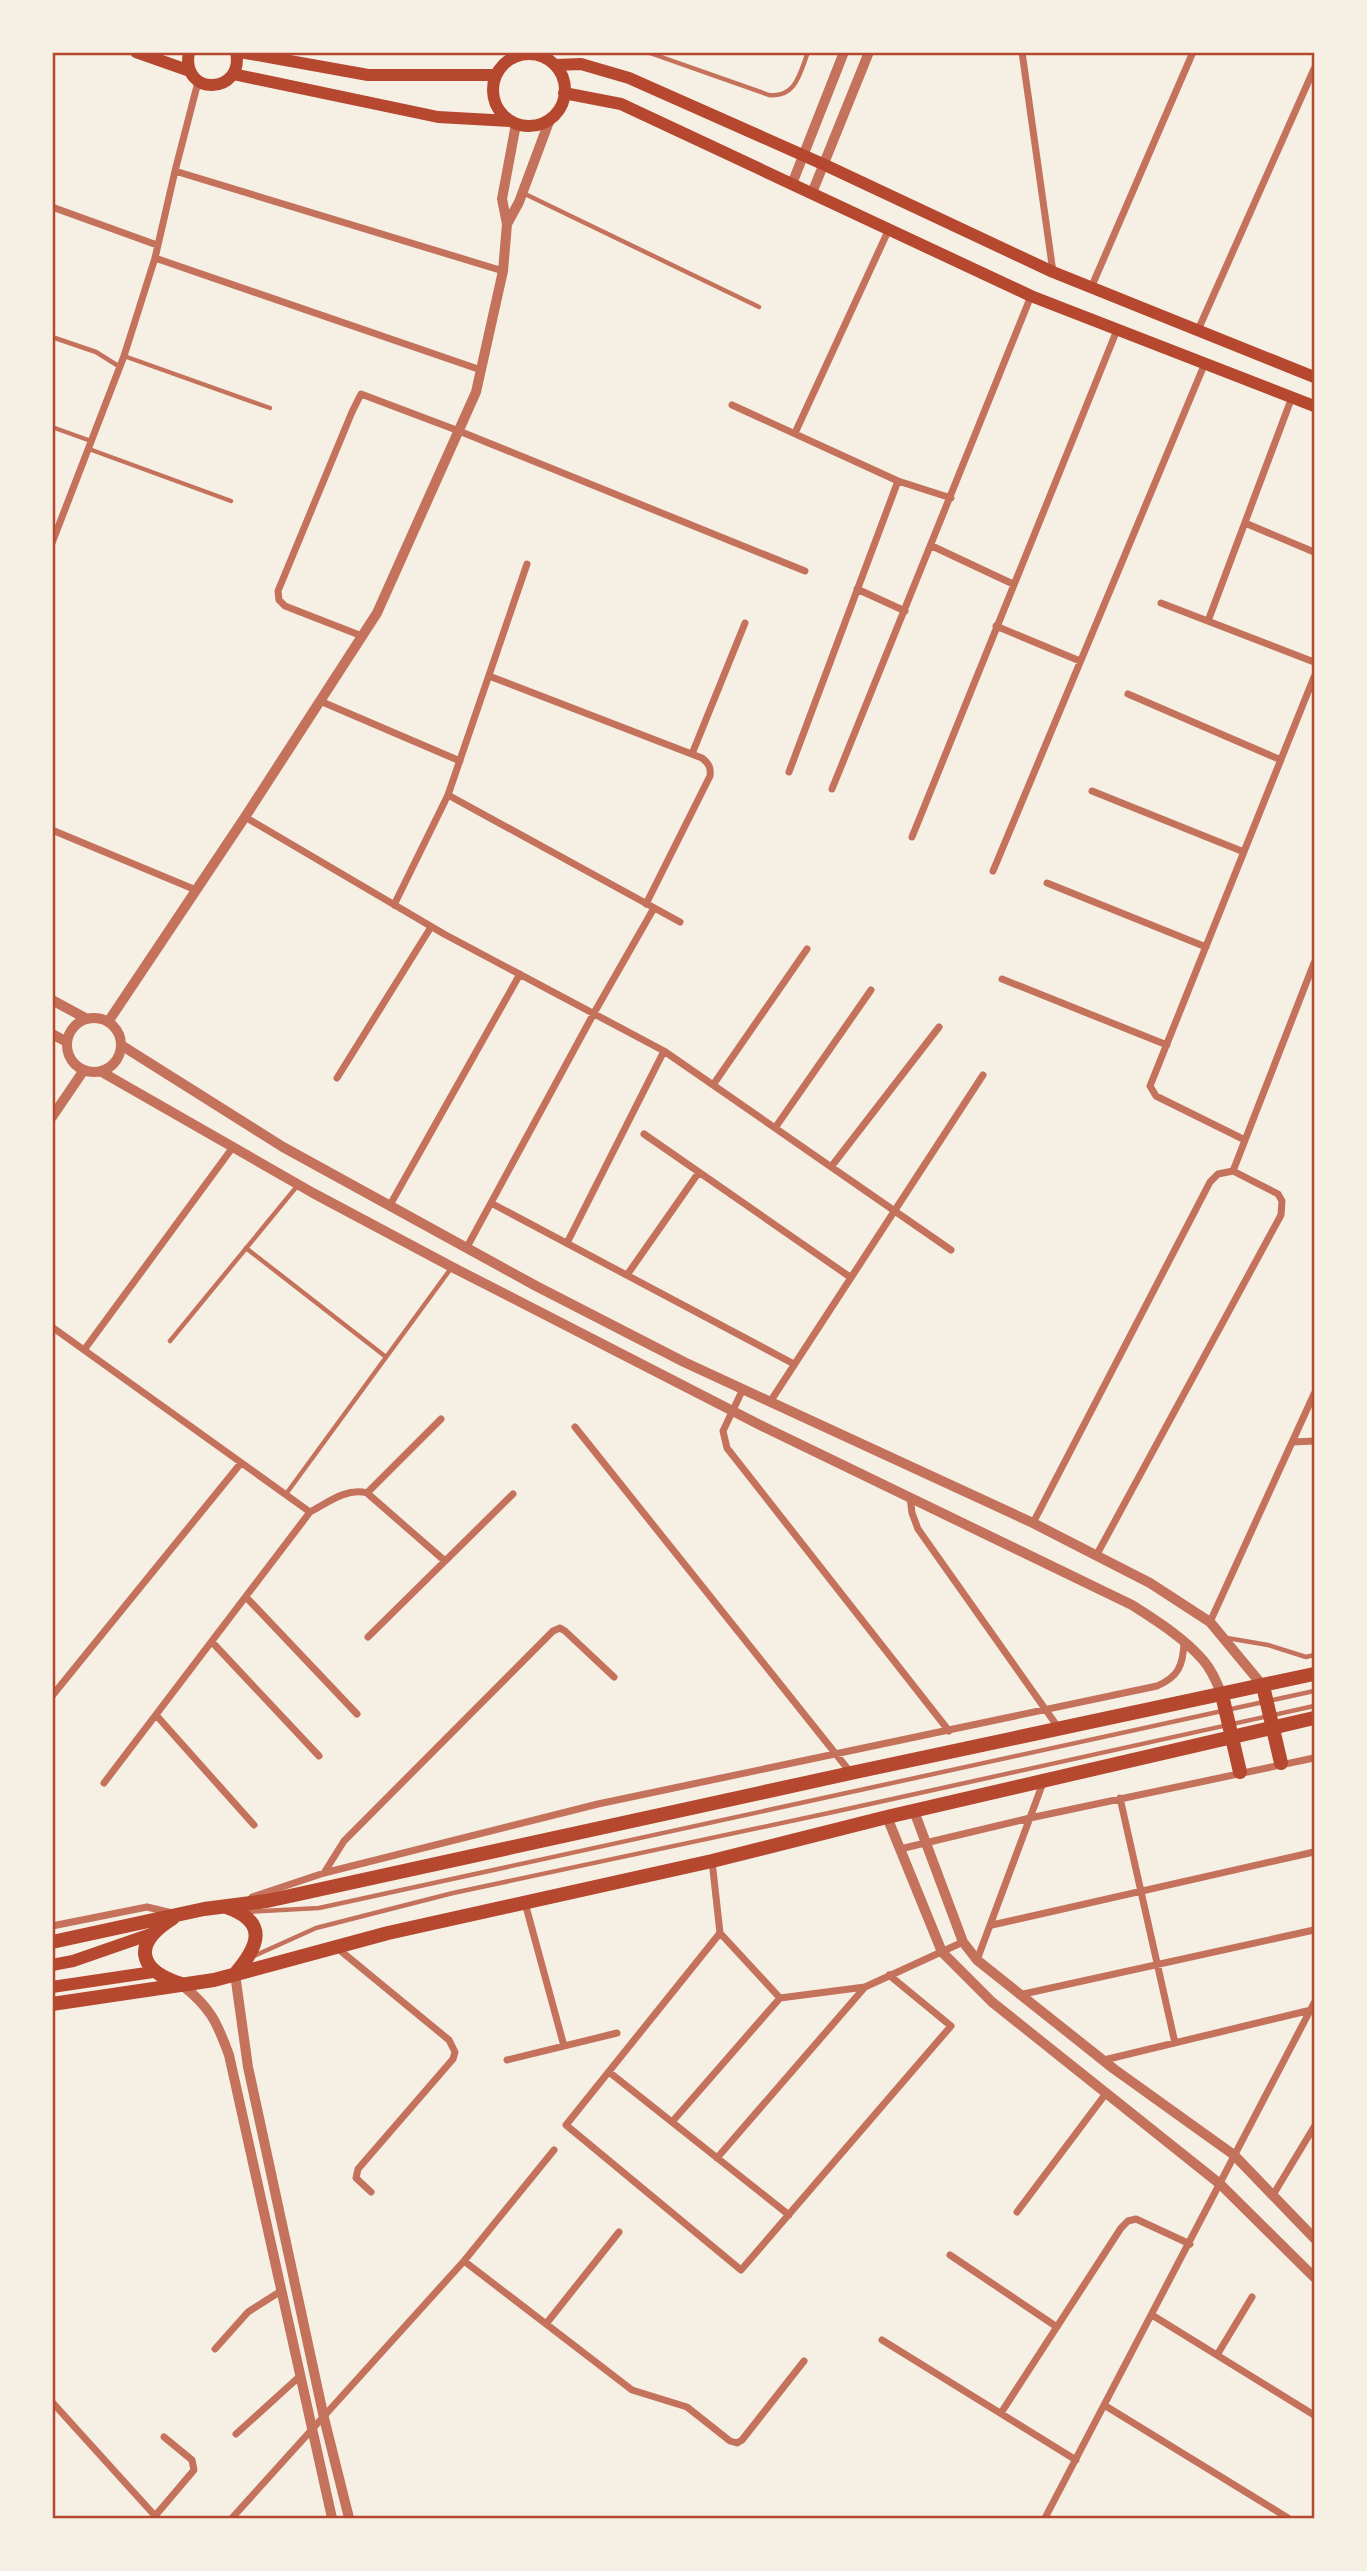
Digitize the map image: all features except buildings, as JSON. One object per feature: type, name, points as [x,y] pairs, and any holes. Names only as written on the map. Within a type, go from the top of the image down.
[{"type":"main road","points":[[136,52],[213,86],[228,80],[233,74],[238,52],[368,75],[496,75]]},
{"type":"main road","points":[[189,52],[187,60],[194,76]]},
{"type":"main road","points":[[233,74],[438,117],[527,126],[540,125],[550,119],[559,110],[564,93],[562,75],[556,65],[542,54],[523,54],[512,58],[496,75],[494,98],[498,109],[513,123]]},
{"type":"main road","points":[[556,65],[581,64],[629,78],[825,165],[1053,272],[1314,377]]},
{"type":"main road","points":[[564,93],[621,104],[1031,296],[1314,406]]},
{"type":"main road","points":[[52,2004],[182,1985],[235,1974],[337,1947],[712,1861],[1044,1780],[1230,1730],[1314,1674]]},
{"type":"main road","points":[[1224,1702],[1240,1772]]},
{"type":"main road","points":[[52,1942],[179,1914],[267,1901],[1060,1730],[1224,1702],[1268,1707],[1314,1718]]},
{"type":"main road","points":[[1268,1707],[1281,1763]]},
{"type":"main road","points":[[225,1906],[243,1913],[251,1921],[256,1934],[254,1948],[235,1974]]},
{"type":"main road","points":[[52,1965],[73,1961],[151,1934],[179,1914]]},
{"type":"main road","points":[[151,1934],[145,1959],[153,1972]]},
{"type":"main road","points":[[52,1987],[153,1972],[182,1985]]},
{"type":"street","points":[[792,184],[844,52]]},
{"type":"street","points":[[812,193],[869,52]]},
{"type":"street","points":[[1022,52],[1053,272]]},
{"type":"street","points":[[1091,288],[1194,52]]},
{"type":"street","points":[[1198,330],[1314,69]]},
{"type":"street","points":[[52,543],[124,356],[155,258],[194,76]]},
{"type":"street","points":[[507,224],[523,193],[550,119]]},
{"type":"street","points":[[108,1022],[377,613],[477,392],[503,271],[507,224],[502,199],[513,123]]},
{"type":"street","points":[[174,170],[503,271]]},
{"type":"street","points":[[52,207],[157,245]]},
{"type":"street","points":[[795,433],[889,229]]},
{"type":"street","points":[[155,258],[481,370]]},
{"type":"street","points":[[832,789],[1031,296]]},
{"type":"street","points":[[912,836],[1117,330]]},
{"type":"street","points":[[993,871],[1205,362]]},
{"type":"street","points":[[362,636],[285,606],[279,600],[278,591],[358,396],[363,395],[805,571]]},
{"type":"street","points":[[1208,621],[1292,397]]},
{"type":"street","points":[[733,405],[898,481],[951,498]]},
{"type":"street","points":[[789,772],[898,481]]},
{"type":"street","points":[[1245,523],[1314,552]]},
{"type":"street","points":[[932,546],[1013,584]]},
{"type":"street","points":[[394,905],[448,795],[527,564]]},
{"type":"street","points":[[857,589],[905,611]]},
{"type":"street","points":[[1161,603],[1314,662]]},
{"type":"street","points":[[692,754],[746,622]]},
{"type":"street","points":[[996,626],[1080,661]]},
{"type":"street","points":[[489,676],[692,754],[708,763],[711,768],[710,776],[646,904]]},
{"type":"street","points":[[1245,1140],[1156,1096],[1150,1086],[1314,677]]},
{"type":"street","points":[[1128,694],[1281,760]]},
{"type":"street","points":[[320,701],[460,761]]},
{"type":"street","points":[[1092,791],[1244,852]]},
{"type":"street","points":[[448,795],[680,922]]},
{"type":"street","points":[[245,817],[431,927],[664,1051],[951,1250]]},
{"type":"street","points":[[52,830],[196,890]]},
{"type":"street","points":[[1047,883],[1206,947]]},
{"type":"street","points":[[467,1247],[654,908]]},
{"type":"street","points":[[337,1079],[431,927]]},
{"type":"street","points":[[713,1085],[807,949]]},
{"type":"street","points":[[1233,1171],[1314,964]]},
{"type":"street","points":[[390,1205],[520,974]]},
{"type":"street","points":[[1002,979],[1167,1045]]},
{"type":"street","points":[[775,1128],[871,990]]},
{"type":"street","points":[[52,1000],[87,1019]]},
{"type":"street","points":[[100,1071],[115,1062],[121,1045],[120,1036],[108,1022],[100,1018],[87,1019],[74,1025],[67,1042],[70,1059],[84,1070],[100,1071],[298,1185],[731,1410],[1110,1593],[1154,1619],[1204,1661],[1224,1702]]},
{"type":"street","points":[[831,1167],[939,1027]]},
{"type":"street","points":[[52,1034],[67,1042]]},
{"type":"street","points":[[121,1045],[283,1147],[634,1337],[1033,1522],[1150,1583],[1210,1622],[1223,1637],[1268,1707]]},
{"type":"street","points":[[567,1243],[664,1051]]},
{"type":"street","points":[[52,1117],[84,1070]]},
{"type":"street","points":[[770,1402],[983,1075]]},
{"type":"street","points":[[644,1134],[850,1277]]},
{"type":"street","points":[[85,1350],[233,1147]]},
{"type":"street","points":[[1033,1522],[1210,1182],[1218,1174],[1233,1171],[1278,1194],[1282,1201],[1281,1215],[1096,1556]]},
{"type":"street","points":[[628,1275],[699,1172]]},
{"type":"street","points":[[491,1203],[794,1364]]},
{"type":"street","points":[[52,1327],[310,1512]]},
{"type":"street","points":[[743,1389],[723,1432],[727,1448],[949,1731]]},
{"type":"street","points":[[1210,1622],[1314,1394]]},
{"type":"street","points":[[367,1493],[441,1419]]},
{"type":"street","points":[[575,1427],[851,1773]]},
{"type":"street","points":[[1293,1441],[1314,1441]]},
{"type":"street","points":[[52,1696],[242,1463]]},
{"type":"street","points":[[104,1783],[310,1512],[345,1493],[367,1493],[445,1561]]},
{"type":"street","points":[[368,1637],[513,1494]]},
{"type":"street","points":[[910,1497],[918,1529],[1060,1730]]},
{"type":"street","points":[[246,1597],[357,1714]]},
{"type":"street","points":[[324,1873],[344,1841],[553,1631],[560,1628],[565,1631],[614,1677]]},
{"type":"street","points":[[212,1642],[319,1756]]},
{"type":"street","points":[[225,1906],[324,1873],[598,1804],[1148,1689],[1176,1676],[1182,1665],[1184,1643]]},
{"type":"street","points":[[156,1715],[254,1825]]},
{"type":"street","points":[[900,1849],[1120,1798],[1314,1758]]},
{"type":"street","points":[[977,1960],[1044,1780]]},
{"type":"street","points":[[1120,1798],[1175,2043]]},
{"type":"street","points":[[914,1811],[963,1942],[977,1960],[1104,2060],[1234,2155],[1314,2238]]},
{"type":"street","points":[[887,1817],[942,1952],[992,2002],[1220,2184],[1314,2277]]},
{"type":"street","points":[[992,1925],[1314,1852]]},
{"type":"street","points":[[712,1861],[720,1933],[780,1997]]},
{"type":"street","points":[[525,1903],[564,2046]]},
{"type":"street","points":[[52,1926],[147,1907],[179,1914]]},
{"type":"street","points":[[1019,1995],[1314,1930]]},
{"type":"street","points":[[720,1933],[566,2125],[741,2270],[951,2026],[888,1975]]},
{"type":"street","points":[[672,2122],[780,1997],[865,1987],[963,1942]]},
{"type":"street","points":[[337,1947],[449,2040],[455,2052],[453,2059],[358,2169],[356,2178],[371,2192]]},
{"type":"street","points":[[235,1974],[248,2067],[324,2418],[349,2518]]},
{"type":"street","points":[[182,1985],[207,2008],[222,2035],[229,2055],[332,2518]]},
{"type":"street","points":[[717,2158],[865,1987]]},
{"type":"street","points":[[1104,2060],[1313,2007]]},
{"type":"street","points":[[1045,2518],[1313,2007]]},
{"type":"street","points":[[507,2060],[617,2033]]},
{"type":"street","points":[[609,2072],[789,2215]]},
{"type":"street","points":[[1017,2212],[1107,2092]]},
{"type":"street","points":[[1273,2195],[1314,2127]]},
{"type":"street","points":[[232,2518],[464,2261],[554,2150]]},
{"type":"street","points":[[1001,2413],[1128,2221],[1136,2219],[1190,2244]]},
{"type":"street","points":[[546,2324],[620,2232]]},
{"type":"street","points":[[950,2255],[1057,2328]]},
{"type":"street","points":[[464,2261],[632,2390],[687,2407],[730,2441],[737,2443],[742,2440],[804,2361]]},
{"type":"street","points":[[215,2350],[248,2312],[281,2291]]},
{"type":"street","points":[[1217,2355],[1252,2297]]},
{"type":"street","points":[[1152,2315],[1314,2415]]},
{"type":"street","points":[[882,2340],[1076,2460]]},
{"type":"street","points":[[236,2434],[300,2376]]},
{"type":"street","points":[[52,2402],[156,2517],[194,2470],[192,2460],[163,2437]]},
{"type":"street","points":[[1104,2405],[1288,2518]]},
{"type":"lane","points":[[648,52],[778,96],[788,93],[796,84],[808,52]]},
{"type":"lane","points":[[523,193],[759,307]]},
{"type":"lane","points":[[52,337],[96,352],[120,367]]},
{"type":"lane","points":[[124,356],[270,408]]},
{"type":"lane","points":[[52,427],[92,441]]},
{"type":"lane","points":[[89,449],[232,501]]},
{"type":"lane","points":[[170,1341],[298,1185]]},
{"type":"lane","points":[[246,1248],[386,1357]]},
{"type":"lane","points":[[286,1495],[452,1267]]},
{"type":"lane","points":[[1223,1637],[1268,1645],[1306,1657],[1314,1655]]},
{"type":"lane","points":[[1268,1707],[1314,1691]]},
{"type":"lane","points":[[243,1913],[319,1908],[835,1797],[1224,1702]]},
{"type":"lane","points":[[1268,1707],[1314,1706]]},
{"type":"lane","points":[[248,1959],[316,1928],[453,1893],[1230,1730]]}]
